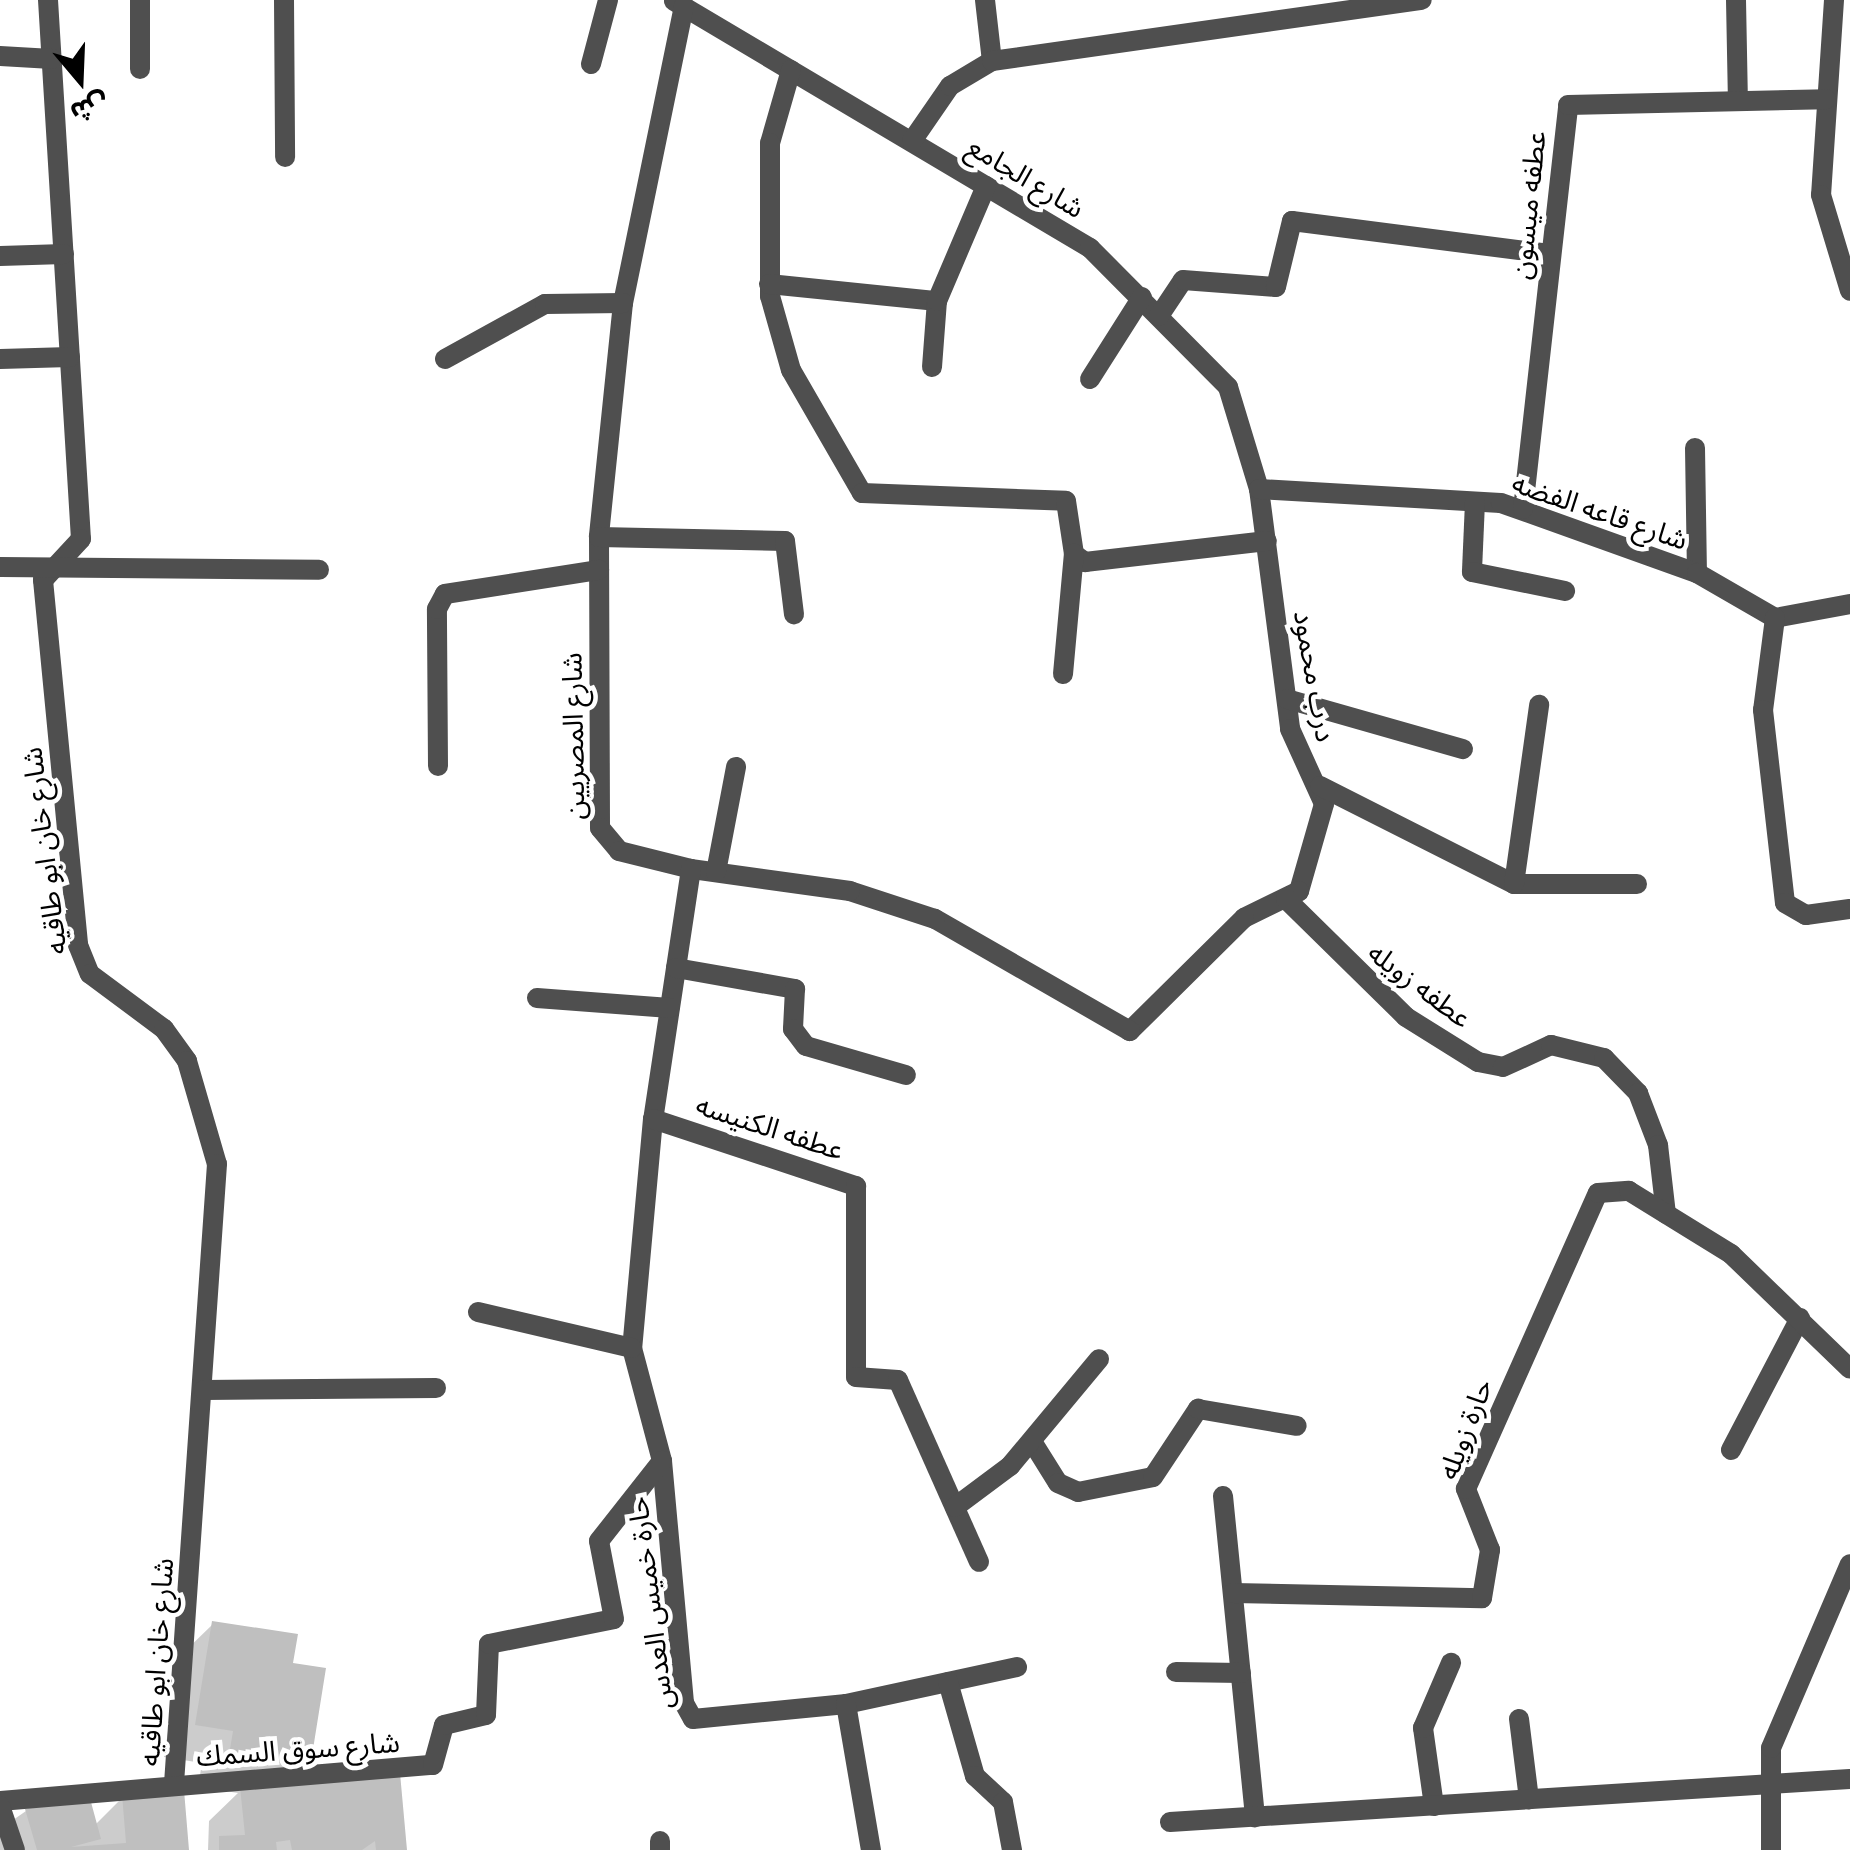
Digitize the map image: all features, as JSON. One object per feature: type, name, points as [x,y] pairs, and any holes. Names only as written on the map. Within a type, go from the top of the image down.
[{"type":"street","points":[[48,0],[81,539],[51,566]]},
{"type":"street","points":[[140,0],[140,69]]},
{"type":"street","points":[[284,0],[284,158]]},
{"type":"street","points":[[591,64],[608,0]]},
{"type":"street","points":[[985,0],[992,62]]},
{"type":"street","points":[[912,141],[950,86],[992,62],[1422,0]]},
{"type":"street","points":[[1736,0],[1738,101]]},
{"type":"street","points":[[1834,0],[1820,195],[1850,291]]},
{"type":"street","name":"شارع الجامع","points":[[678,3],[1090,248],[1142,296],[1236,401],[1259,489]]},
{"type":"street","name":"شارع المصريين","points":[[678,3],[623,304],[598,537],[600,828],[619,851],[691,869],[850,891],[935,919],[1118,1027],[1142,1028],[1244,918],[1286,899]]},
{"type":"street","points":[[0,56],[52,59]]},
{"type":"street","points":[[791,70],[770,143],[769,284],[791,370],[862,493],[1066,500],[1074,554],[1063,674]]},
{"type":"street","name":"عطفه ميسون","points":[[1522,509],[1568,105],[1826,99]]},
{"type":"street","points":[[932,367],[936,301],[986,186]]},
{"type":"street","points":[[1159,316],[1184,280],[1276,287],[1292,222],[1550,254]]},
{"type":"street","points":[[0,256],[64,254]]},
{"type":"street","points":[[769,284],[936,301]]},
{"type":"street","points":[[1090,379],[1142,296]]},
{"type":"street","points":[[445,359],[545,304],[623,304]]},
{"type":"street","points":[[0,359],[70,357]]},
{"type":"street","points":[[1695,448],[1696,572]]},
{"type":"street","name":"شارع قاعه الفضه","points":[[1259,489],[1475,502],[1522,509],[1696,572],[1775,618]]},
{"type":"street","name":"درب محمود","points":[[1259,489],[1287,699],[1299,756],[1320,786]]},
{"type":"street","points":[[1475,502],[1472,572],[1565,591]]},
{"type":"street","points":[[598,537],[785,541],[794,614]]},
{"type":"street","points":[[1074,554],[1085,562],[1267,541]]},
{"type":"street","name":"شارع خان ابو طاقيه","points":[[51,566],[43,580],[82,962],[164,1029],[209,1113],[219,1199],[174,1784]]},
{"type":"street","points":[[0,567],[319,570]]},
{"type":"street","points":[[438,766],[437,609],[445,594],[598,570]]},
{"type":"street","points":[[1850,604],[1775,618],[1764,710],[1784,903],[1806,914],[1850,908]]},
{"type":"street","points":[[1287,699],[1463,749]]},
{"type":"street","points":[[1514,884],[1539,705]]},
{"type":"street","points":[[716,872],[736,767]]},
{"type":"street","points":[[1286,899],[1307,881],[1316,852],[1320,786],[1514,884],[1638,884]]},
{"type":"street","points":[[662,1460],[632,1348],[653,1118],[691,869]]},
{"type":"street","name":"عطفه زويله","points":[[1286,899],[1406,1017],[1478,1062],[1502,1066],[1551,1045],[1604,1058],[1638,1092],[1658,1145],[1666,1214]]},
{"type":"street","points":[[676,968],[794,989],[793,1029],[806,1046],[906,1075]]},
{"type":"street","points":[[536,998],[670,1008]]},
{"type":"street","name":"عطفه الكنيسه","points":[[653,1118],[856,1186],[856,1377],[898,1380],[979,1562]]},
{"type":"street","name":"حارة زويله","points":[[1233,1593],[1482,1598],[1490,1550],[1466,1489],[1590,1198],[1629,1191],[1731,1254],[1850,1369]]},
{"type":"street","points":[[478,1312],[632,1348]]},
{"type":"street","points":[[1731,1450],[1800,1318]]},
{"type":"street","points":[[954,1508],[1033,1443],[1099,1358]]},
{"type":"street","points":[[204,1390],[436,1388]]},
{"type":"street","points":[[1033,1443],[1058,1483],[1078,1492],[1153,1478],[1198,1409],[1298,1426]]},
{"type":"street","name":"حارة خميس العدس","points":[[662,1460],[686,1715],[846,1704],[1017,1667]]},
{"type":"street","name":"شارع سوق السمك","points":[[0,1803],[174,1784],[433,1765],[444,1726],[486,1715],[490,1644],[614,1618],[599,1541],[662,1460]]},
{"type":"street","points":[[1222,1496],[1256,1817]]},
{"type":"street","points":[[1771,1850],[1771,1748],[1850,1564]]},
{"type":"street","points":[[1434,1806],[1423,1728],[1451,1663]]},
{"type":"street","points":[[1176,1672],[1241,1673]]},
{"type":"street","points":[[948,1682],[975,1776],[1003,1802],[1012,1850]]},
{"type":"street","points":[[846,1704],[870,1850]]},
{"type":"street","points":[[1519,1719],[1529,1798]]},
{"type":"street","points":[[1170,1822],[1768,1780],[1850,1779]]},
{"type":"street","points":[[0,1803],[14,1850]]},
{"type":"building","points":[[212,1621],[298,1634],[293,1663],[326,1668],[310,1768],[229,1755],[233,1731],[195,1725]]},
{"type":"building","points":[[400,1773],[407,1850],[376,1850],[375,1841],[362,1850],[292,1850],[290,1840],[276,1842],[277,1850],[219,1850],[219,1836],[245,1835],[240,1787]]},
{"type":"building","points":[[184,1790],[189,1850],[37,1850],[25,1809],[88,1791],[101,1839],[71,1847],[126,1843],[122,1794]]}]
